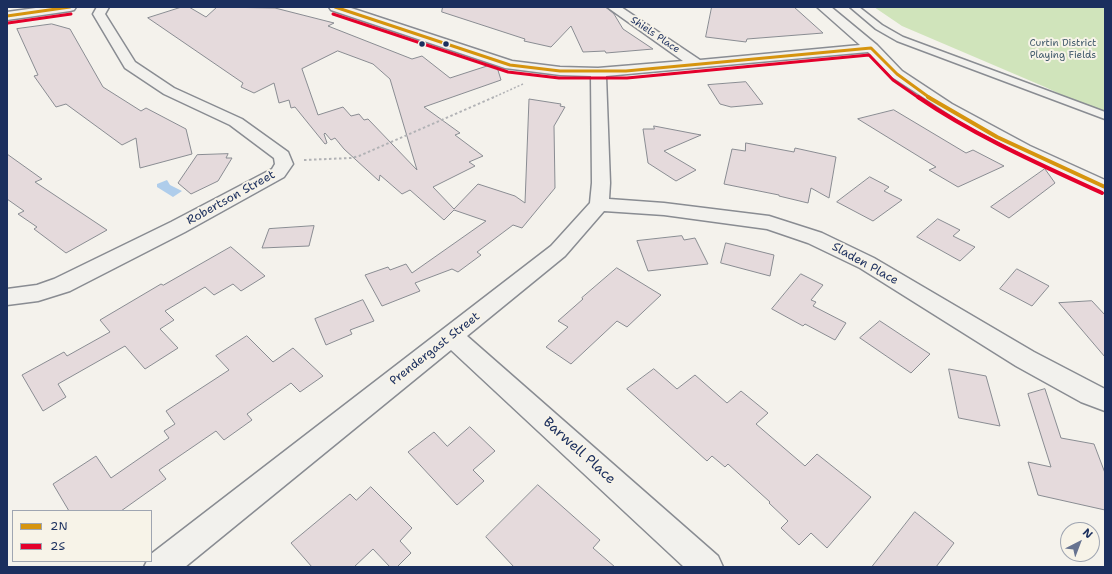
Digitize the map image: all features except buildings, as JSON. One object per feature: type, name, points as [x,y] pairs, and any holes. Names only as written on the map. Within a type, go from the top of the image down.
[{"type":"street","points":[[7,16],[70,7]]},
{"type":"street","name":"Robertson Street","points":[[7,297],[38,293],[62,285],[178,227],[278,173],[284,164],[282,156],[236,122],[169,91],[130,65],[99,14],[103,7]]},
{"type":"street","points":[[335,7],[510,64],[560,70],[598,72],[871,48]]},
{"type":"street","name":"Shiels Place","points":[[613,7],[697,64]]},
{"type":"street","points":[[823,7],[871,48],[896,73],[988,132],[1042,159],[1105,186]]},
{"type":"street","points":[[598,72],[601,183],[599,204]]},
{"type":"street","name":"Prendergast Street","points":[[160,567],[558,251],[599,204]]},
{"type":"street","name":"Sladen Place","points":[[599,204],[664,209],[769,223],[815,238],[867,263],[1025,359],[1090,394],[1105,400]]},
{"type":"street","name":"Barwell Place","points":[[451,336],[707,567]]},
{"type":"lane","points":[[854,7],[880,27],[900,39],[1105,116]]},
{"type":"path","points":[[283,160],[355,157],[524,83]]},
{"type":"green space","name":"Curtin District Playing Fields","points":[[874,7],[1105,7],[1105,115],[1045,87],[902,26]]},
{"type":"water","points":[[167,180],[170,185],[182,191],[173,197],[157,187],[157,184]]},
{"type":"transit line","name":"2N","points":[[7,16],[70,7]]},
{"type":"transit line","name":"2N","points":[[335,7],[510,65],[560,71],[626,71],[871,48],[897,74],[945,108],[997,137],[1105,187]]},
{"type":"transit line","name":"2S","points":[[8,23],[71,14]]},
{"type":"transit line","name":"2S","points":[[333,14],[508,72],[559,78],[627,78],[869,55],[893,80],[942,113],[1021,156],[1102,193]]}]
